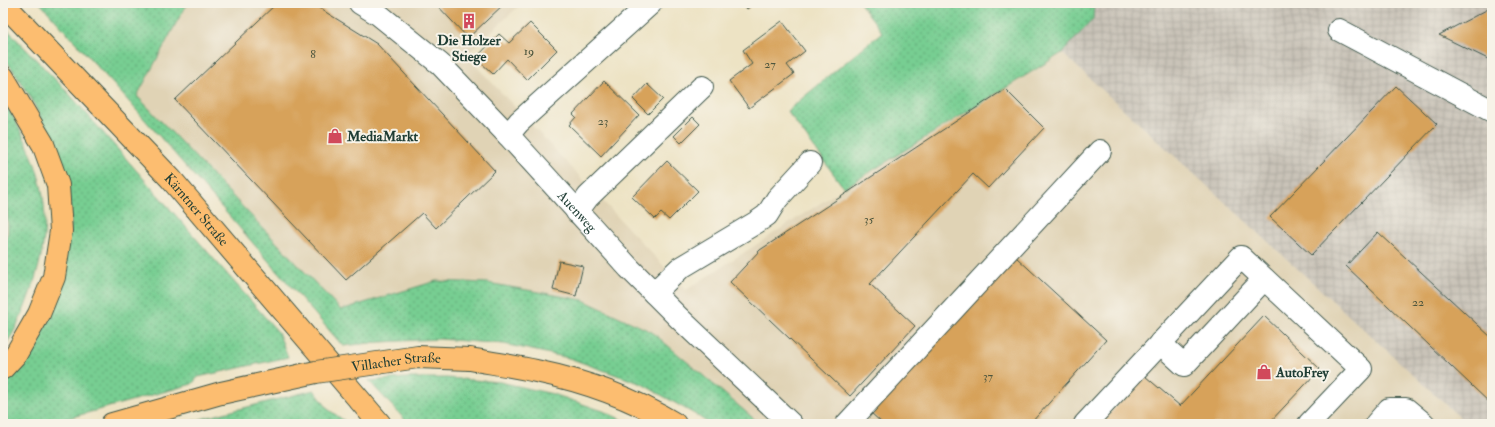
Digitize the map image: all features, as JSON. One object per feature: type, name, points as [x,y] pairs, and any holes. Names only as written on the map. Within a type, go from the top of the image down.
[{"type":"main road","name":"Kärntner Straße","points":[[4,3],[171,179],[380,424]]},
{"type":"main road","points":[[3,77],[43,144],[58,185],[62,231],[54,277],[40,314],[16,354],[3,368]]},
{"type":"main road","name":"Villacher Straße","points":[[112,424],[221,393],[316,372],[418,357],[470,359],[537,371],[591,385],[658,413],[675,424]]},
{"type":"street","name":"Auenweg","points":[[360,3],[378,14],[440,64],[508,135],[577,212],[654,293],[791,424]]},
{"type":"street","points":[[508,135],[519,122],[651,3]]},
{"type":"street","points":[[1339,30],[1492,111]]},
{"type":"street","points":[[577,212],[588,197],[702,87]]},
{"type":"street","points":[[847,424],[1100,151]]},
{"type":"street","points":[[654,293],[680,268],[767,215],[777,198],[810,163]]},
{"type":"street","points":[[1085,424],[1241,257],[1361,369],[1309,424]]},
{"type":"street","points":[[1160,343],[1184,365],[1264,279]]},
{"type":"street","points":[[1376,424],[1389,409],[1406,410],[1424,424]]},
{"type":"shaded area","points":[[187,3],[522,3],[466,55],[686,290],[844,188],[1062,53],[1467,424],[760,424],[652,332],[436,281],[341,310],[137,96]]},
{"type":"shaded area","points":[[1094,3],[1492,3],[1492,424],[1467,424],[1062,53],[1093,19]]},
{"type":"shaded area","points":[[3,181],[7,196],[8,232],[3,249]]},
{"type":"green space","points":[[40,3],[187,3],[137,96],[341,310],[436,281],[488,283],[583,300],[652,332],[760,424],[709,424],[698,416],[642,384],[569,358],[504,344],[440,339],[380,342],[343,346],[132,105]]},
{"type":"green space","points":[[860,3],[1094,3],[1093,19],[1062,53],[844,188],[787,111],[882,32]]},
{"type":"green space","points":[[3,25],[71,96],[278,332],[288,357],[198,377],[192,384],[47,424],[3,424],[3,386],[17,372],[37,344],[53,307],[71,225],[69,191],[65,172],[58,153],[31,98],[3,55]]},
{"type":"green space","points":[[3,99],[17,124],[37,170],[45,216],[44,240],[39,265],[19,322],[3,348],[3,249],[8,232],[7,196],[3,181]]},
{"type":"green space","points":[[407,378],[446,378],[500,382],[553,394],[603,411],[631,424],[409,424],[369,381]]},
{"type":"green space","points":[[314,390],[329,410],[349,424],[181,424]]},
{"type":"building","name":"MediaMarkt","points":[[277,3],[311,3],[377,44],[495,171],[436,228],[422,213],[346,280],[175,100]]},
{"type":"building","name":"Die Holzer Stiege","points":[[435,3],[505,3],[468,38]]},
{"type":"building","points":[[742,3],[755,3],[747,9]]},
{"type":"building","points":[[1492,7],[1492,61],[1439,35]]},
{"type":"building","points":[[782,21],[805,51],[787,65],[794,74],[749,108],[729,81],[752,64],[743,50]]},
{"type":"building","points":[[530,23],[557,50],[527,80],[507,59],[493,74],[476,58],[499,34],[509,43]]},
{"type":"building","points":[[604,81],[639,115],[601,156],[569,125],[576,117],[573,114]]},
{"type":"building","points":[[647,84],[663,99],[648,114],[633,99]]},
{"type":"building","points":[[1396,86],[1437,124],[1311,255],[1270,217]]},
{"type":"building","points":[[1005,89],[1044,128],[988,188],[973,174],[870,284],[915,326],[850,396],[730,282],[760,250]]},
{"type":"building","points":[[693,117],[700,124],[681,143],[674,136]]},
{"type":"building","points":[[667,161],[698,191],[669,220],[661,213],[655,219],[632,197]]},
{"type":"building","points":[[1378,232],[1492,338],[1492,405],[1346,266]]},
{"type":"building","points":[[1016,257],[1106,340],[1030,424],[883,424],[869,411]]},
{"type":"building","points":[[559,261],[583,266],[576,296],[553,290]]},
{"type":"building","name":"AutoFrey","points":[[1264,316],[1320,369],[1268,424],[1100,424],[1145,376],[1180,406]]},
{"type":"place","name":"Die Holzer Stiege","points":[[469,21]]},
{"type":"place","name":"MediaMarkt","points":[[335,136]]},
{"type":"place","name":"AutoFrey","points":[[1264,372]]}]
